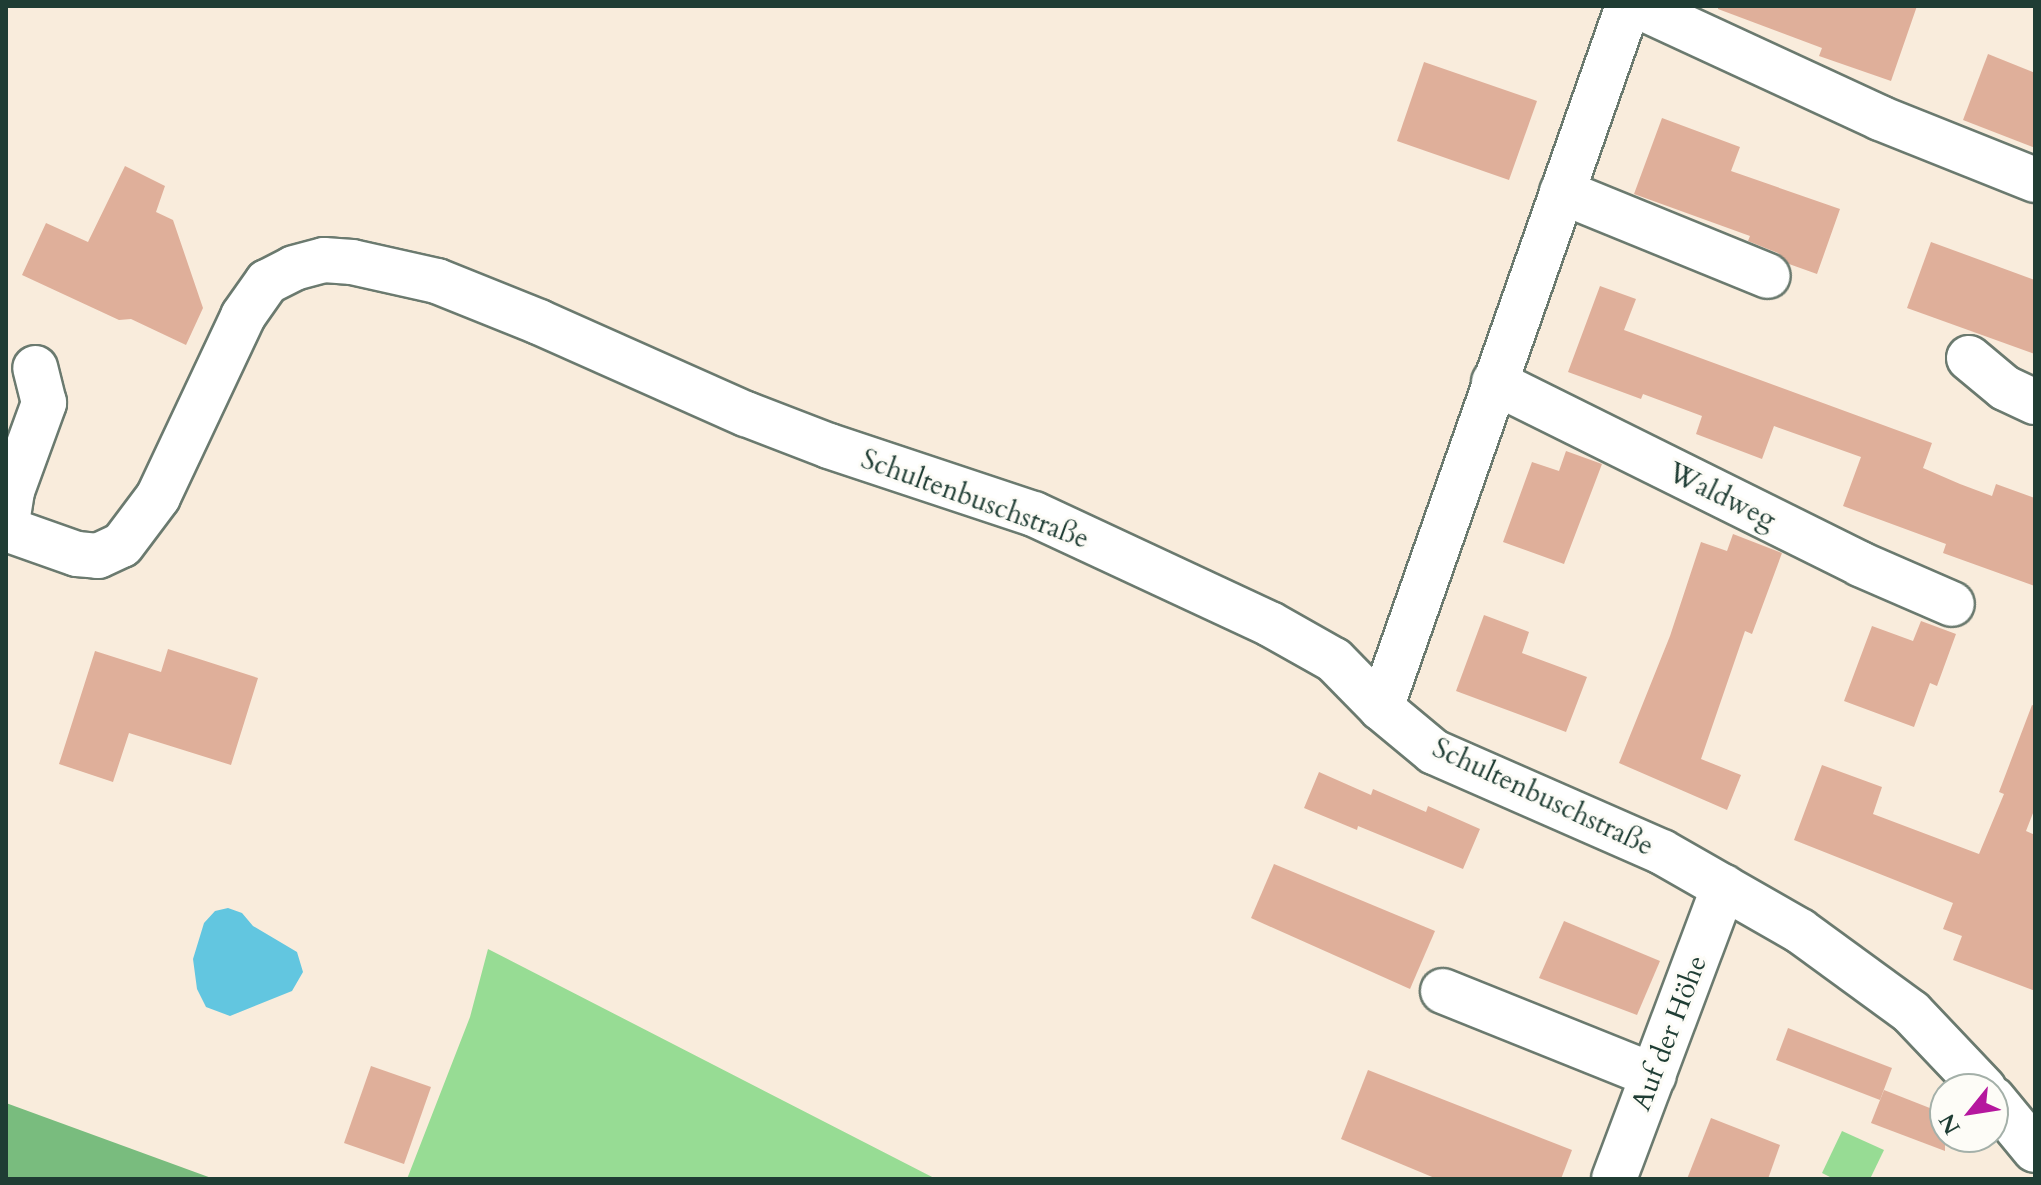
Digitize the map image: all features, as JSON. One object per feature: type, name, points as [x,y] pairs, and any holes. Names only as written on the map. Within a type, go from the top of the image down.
[{"type":"street","points":[[1381,708],[1403,655],[1494,382],[1628,6]]},
{"type":"street","points":[[1638,6],[1880,118],[2035,180]]},
{"type":"street","points":[[1562,192],[1768,276]]},
{"type":"street","name":"Schultenbuschstraße","points":[[6,529],[77,554],[98,556],[122,545],[158,497],[243,316],[267,282],[294,268],[324,260],[352,262],[437,281],[773,425],[1034,514],[1308,646],[1334,660],[1381,708],[1434,752],[1600,823],[1724,887],[1800,931],[1900,1003],[1968,1073]]},
{"type":"street","points":[[1969,358],[2005,388],[2035,402]]},
{"type":"street","points":[[6,529],[12,491],[44,403],[35,368]]},
{"type":"street","name":"Waldweg","points":[[1494,382],[1820,544],[1952,604]]},
{"type":"street","name":"Auf der Höhe","points":[[1614,1179],[1724,887]]},
{"type":"street","points":[[1443,991],[1654,1076]]},
{"type":"street","points":[[2009,1118],[2035,1150]]},
{"type":"green space","points":[[488,949],[936,1179],[407,1179],[470,1017]]},
{"type":"green space","points":[[6,1103],[214,1179],[6,1179]]},
{"type":"green space","points":[[1842,1131],[1884,1150],[1870,1179],[1834,1179],[1822,1173]]},
{"type":"water","points":[[228,908],[242,913],[253,926],[297,952],[303,972],[292,991],[230,1016],[206,1007],[197,989],[193,959],[204,923],[215,911]]},
{"type":"building","points":[[1718,6],[1917,6],[1891,81],[1819,56],[1822,48],[1718,9]]},
{"type":"building","points":[[1988,54],[2035,73],[2035,148],[1963,120]]},
{"type":"building","points":[[1424,62],[1537,101],[1509,180],[1397,141]]},
{"type":"building","points":[[1662,118],[1740,147],[1731,171],[1840,209],[1817,274],[1789,264],[1778,253],[1748,241],[1750,236],[1634,194]]},
{"type":"building","points":[[125,166],[165,186],[156,212],[173,220],[203,308],[186,345],[131,319],[119,320],[22,275],[46,223],[88,242]]},
{"type":"building","points":[[1931,242],[2035,280],[2035,354],[1907,308]]},
{"type":"building","points":[[1600,286],[1636,299],[1624,330],[1932,443],[1923,468],[1960,484],[1992,496],[1996,484],[2035,498],[2035,586],[1943,553],[1946,544],[1843,506],[1861,457],[1774,426],[1762,459],[1696,434],[1702,416],[1643,394],[1641,399],[1568,372]]},
{"type":"building","points":[[1566,451],[1602,464],[1564,564],[1503,542],[1532,462],[1559,471]]},
{"type":"building","points":[[1733,534],[1782,553],[1752,634],[1745,631],[1701,759],[1741,775],[1727,810],[1619,763],[1670,636],[1701,542],[1727,551]]},
{"type":"building","points":[[1484,615],[1529,632],[1522,653],[1587,677],[1566,732],[1456,691]]},
{"type":"building","points":[[1921,621],[1956,634],[1937,686],[1930,683],[1914,727],[1844,701],[1872,626],[1913,641]]},
{"type":"building","points":[[168,649],[258,678],[231,765],[129,733],[113,782],[59,764],[95,651],[161,672]]},
{"type":"building","points":[[2032,705],[2035,706],[2035,808],[2026,831],[2035,835],[2035,991],[1953,960],[1962,936],[1943,929],[1953,903],[1794,840],[1822,765],[1882,787],[1873,814],[1979,854],[2004,794],[1999,792]]},
{"type":"building","points":[[1319,772],[1371,795],[1373,789],[1426,812],[1428,806],[1480,829],[1463,869],[1358,826],[1357,830],[1304,808]]},
{"type":"building","points":[[1274,864],[1435,931],[1410,989],[1251,918]]},
{"type":"building","points":[[1564,921],[1660,961],[1637,1015],[1539,978]]},
{"type":"building","points":[[1788,1028],[1892,1068],[1880,1100],[1776,1060]]},
{"type":"building","points":[[371,1066],[431,1087],[404,1164],[344,1143]]},
{"type":"building","points":[[1368,1070],[1572,1150],[1561,1179],[1437,1179],[1341,1139]]},
{"type":"building","points":[[1884,1090],[1929,1108],[1929,1145],[1871,1123]]},
{"type":"building","points":[[1711,1118],[1780,1145],[1768,1179],[1687,1179]]}]
